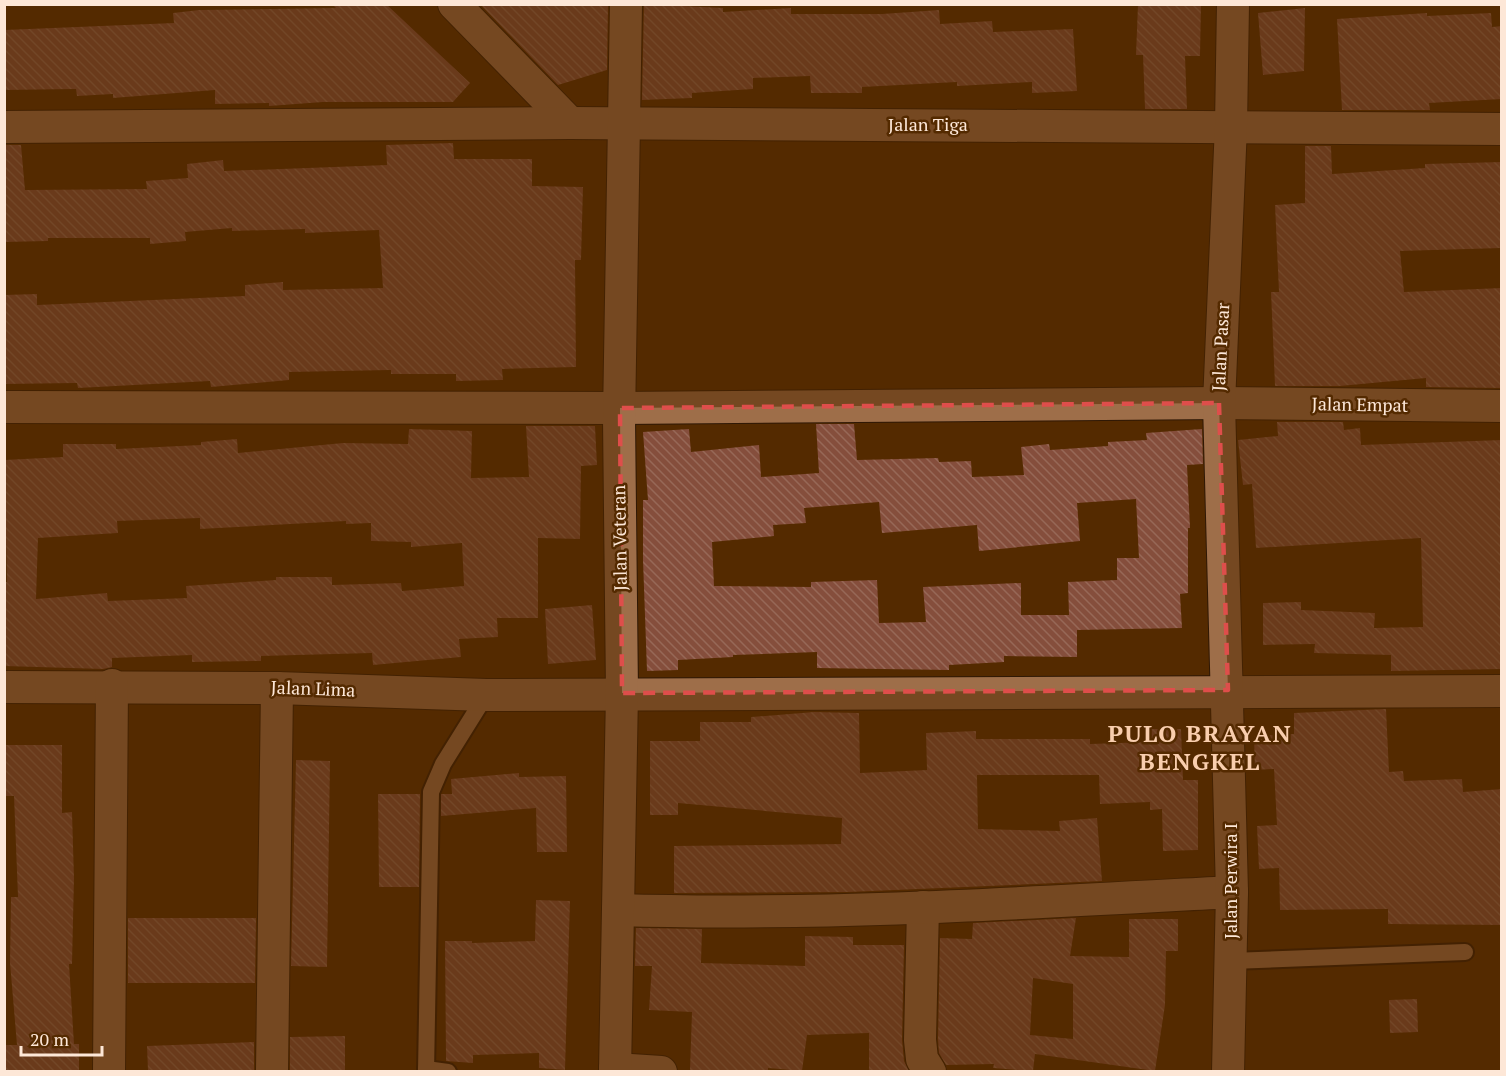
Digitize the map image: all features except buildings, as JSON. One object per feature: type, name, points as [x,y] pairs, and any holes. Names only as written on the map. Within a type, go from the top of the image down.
[{"type":"street","points":[[454,4],[570,123]]},
{"type":"street","name":"Jalan Veteran","points":[[615,1070],[621,693],[620,408],[626,4]]},
{"type":"street","name":"Jalan Pasar","points":[[1228,690],[1219,403],[1231,126],[1233,4]]},
{"type":"street","name":"Jalan Tiga","points":[[4,127],[570,123],[1502,129]]},
{"type":"street","name":"Jalan Empat","points":[[4,407],[620,408],[1219,403],[1502,406]]},
{"type":"street","points":[[110,1071],[112,685]]},
{"type":"street","name":"Jalan Lima","points":[[4,687],[112,685],[486,695],[1228,690],[1502,691]]},
{"type":"street","points":[[272,1071],[277,688]]},
{"type":"street","name":"Jalan Perwira I","points":[[1228,690],[1232,892],[1228,1071]]},
{"type":"street","points":[[618,910],[682,912],[923,907],[1232,892]]},
{"type":"street","points":[[923,907],[920,1040],[922,1059],[930,1071]]},
{"type":"street","points":[[615,1070],[661,1071]]},
{"type":"lane","points":[[448,1071],[426,1070],[431,792],[442,764],[486,695]]},
{"type":"lane","points":[[1231,961],[1465,952]]},
{"type":"highlighted area","points":[[1219,403],[1228,690],[622,693],[620,408]]},
{"type":"district","name":"PULO BRAYAN BENGKEL","points":[[1200,748]]}]
